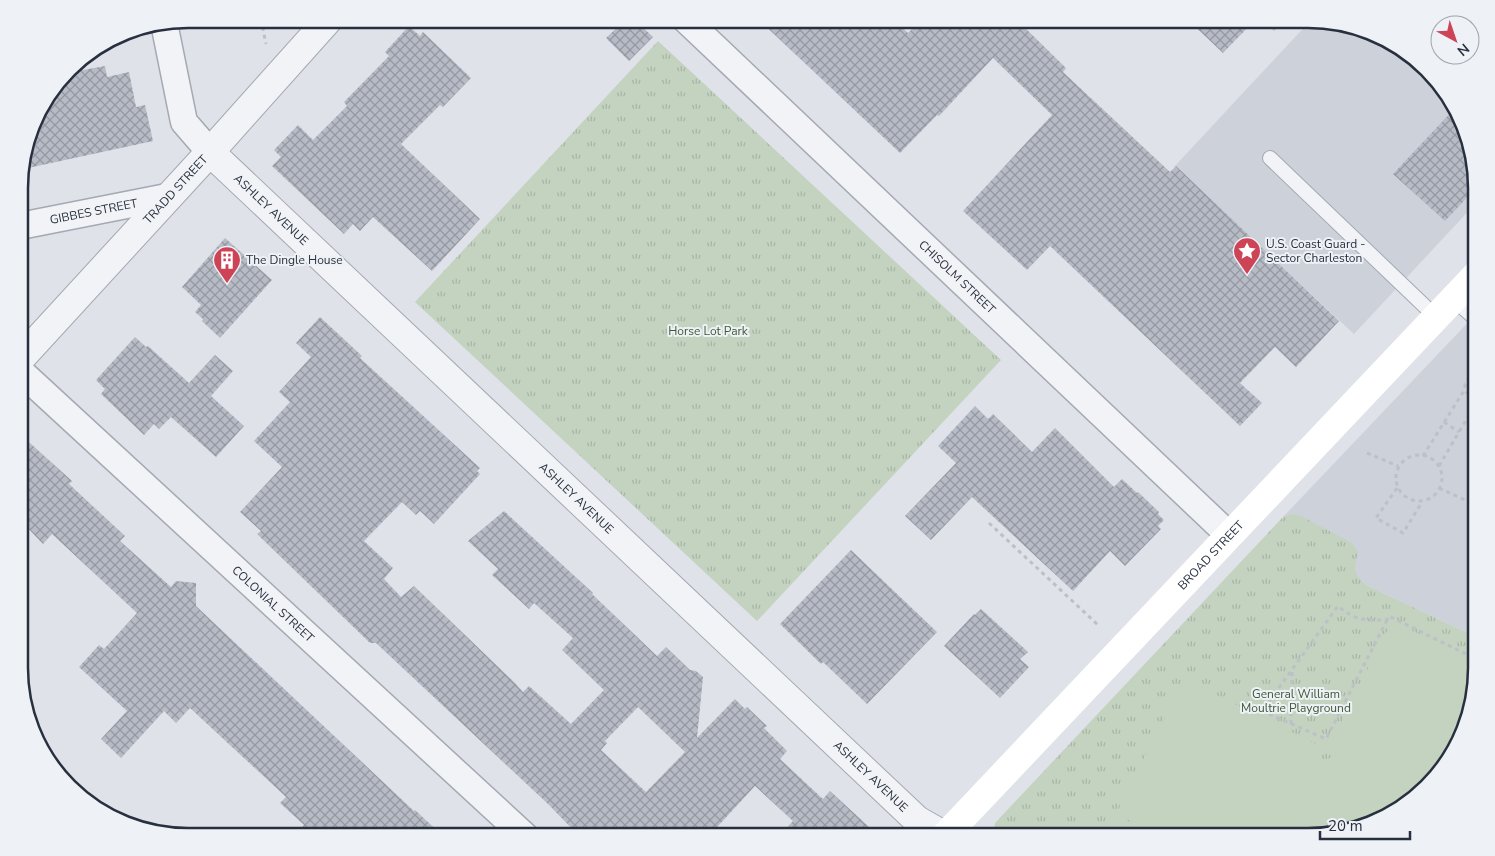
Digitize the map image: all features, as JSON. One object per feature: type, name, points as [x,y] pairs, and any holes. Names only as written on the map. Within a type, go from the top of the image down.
[{"type":"main road","name":"BROAD STREET","points":[[954,828],[1467,285]]},
{"type":"street","name":"TRADD STREET","points":[[28,350],[321,28]]},
{"type":"street","name":"CHISOLM STREET","points":[[694,28],[1229,535]]},
{"type":"street","points":[[165,30],[184,122],[210,152]]},
{"type":"street","name":"ASHLEY AVENUE","points":[[210,152],[917,820],[931,828]]},
{"type":"street","name":"GIBBES STREET","points":[[28,224],[167,197]]},
{"type":"street","name":"COLONIAL STREET","points":[[28,379],[516,828]]},
{"type":"lane","points":[[1270,158],[1445,308],[1467,316]]},
{"type":"path","points":[[263,28],[266,44]]},
{"type":"path","points":[[1423,456],[1465,389],[1467,379]]},
{"type":"path","points":[[1438,466],[1467,418]]},
{"type":"path","points":[[1444,422],[1459,432]]},
{"type":"path","points":[[1367,453],[1398,466]]},
{"type":"path","points":[[1398,487],[1376,518],[1403,533],[1422,501],[1436,494],[1442,481],[1438,466],[1433,460],[1418,454],[1410,456],[1398,466],[1395,474],[1395,481],[1398,487],[1402,495],[1408,499],[1422,501]]},
{"type":"path","points":[[1439,488],[1467,501]]},
{"type":"path","points":[[990,523],[1098,625]]},
{"type":"path","points":[[1387,620],[1360,620],[1346,613],[1338,606],[1262,711],[1326,739],[1387,620],[1389,616],[1467,655]]},
{"type":"path","points":[[1291,724],[1292,670]]},
{"type":"shaded area","points":[[1304,28],[1328,29],[1349,33],[1387,49],[1421,74],[1434,90],[1455,126],[1462,146],[1467,177],[1467,213],[1354,334],[1174,167]]},
{"type":"shaded area","points":[[1467,323],[1467,633],[1366,585],[1356,576],[1357,552],[1293,514],[1284,516]]},
{"type":"green space","name":"Horse Lot Park","points":[[658,41],[1001,360],[757,621],[415,302]]},
{"type":"green space","name":"General William Moultrie Playground","points":[[1293,514],[1301,516],[1352,543],[1358,552],[1355,567],[1357,574],[1366,585],[1467,633],[1467,679],[1462,710],[1446,748],[1421,782],[1405,795],[1378,812],[1359,820],[1318,828],[994,828],[995,823],[1284,516]]},
{"type":"green space","points":[[1392,621],[1467,658],[1467,679],[1462,710],[1446,748],[1421,782],[1405,795],[1378,812],[1359,820],[1318,828],[1145,828],[1116,814],[1184,679],[1316,744],[1321,761],[1336,756],[1332,741]]},
{"type":"building","points":[[407,28],[411,28],[420,36],[423,32],[471,78],[443,107],[440,105],[401,144],[480,219],[432,271],[373,217],[360,231],[353,224],[344,234],[272,166],[281,157],[274,150],[298,125],[313,140],[347,106],[344,102],[389,56],[385,52]]},
{"type":"building","points":[[617,28],[644,28],[653,37],[629,61],[606,38]]},
{"type":"building","points":[[768,28],[903,28],[908,33],[913,28],[1025,28],[1066,68],[1063,72],[1170,172],[1176,166],[1339,321],[1296,367],[1275,347],[1240,383],[1262,403],[1240,426],[1050,246],[1027,270],[963,211],[1052,115],[993,58],[939,116],[937,115],[900,153]]},
{"type":"building","points":[[1197,28],[1247,28],[1223,53]]},
{"type":"building","points":[[105,66],[107,77],[129,72],[136,107],[145,105],[153,141],[29,168],[36,136],[49,108],[77,71]]},
{"type":"building","points":[[1449,114],[1462,146],[1467,177],[1467,198],[1445,221],[1393,174]]},
{"type":"building","name":"The Dingle House","points":[[225,238],[272,280],[220,338],[195,312],[201,305],[182,287]]},
{"type":"building","points":[[320,317],[362,356],[360,358],[480,468],[477,471],[480,474],[434,524],[420,511],[416,515],[402,502],[364,541],[393,568],[384,579],[401,597],[414,586],[523,692],[529,686],[571,724],[604,690],[562,650],[573,638],[534,603],[529,609],[492,575],[498,569],[468,541],[504,511],[593,593],[657,656],[666,647],[690,670],[696,671],[703,677],[697,738],[735,699],[745,709],[747,707],[767,726],[764,728],[787,751],[780,759],[823,799],[830,791],[870,828],[786,828],[793,821],[755,786],[716,828],[571,828],[376,643],[370,643],[257,534],[261,531],[240,512],[282,467],[254,441],[290,402],[279,392],[311,357],[296,343]],"holes":[[[638,707],[685,752],[646,792],[601,750],[607,743],[605,741]]]},
{"type":"building","points":[[135,337],[146,347],[148,346],[189,383],[215,355],[233,371],[211,396],[244,426],[216,457],[171,417],[159,429],[154,424],[144,435],[101,394],[105,389],[96,380]]},
{"type":"building","points":[[975,406],[988,419],[993,414],[1032,452],[1055,428],[1114,487],[1122,479],[1159,512],[1158,514],[1164,520],[1158,526],[1161,529],[1125,566],[1110,551],[1073,591],[972,497],[931,540],[905,516],[956,463],[938,446]]},
{"type":"building","points":[[28,441],[72,481],[69,484],[125,536],[120,541],[171,587],[176,581],[196,583],[196,606],[434,828],[301,828],[304,825],[280,803],[286,797],[190,708],[176,723],[164,711],[121,758],[101,739],[127,711],[79,667],[99,645],[104,649],[137,613],[52,534],[43,544],[28,528]]},
{"type":"building","points":[[851,550],[937,632],[867,704],[823,662],[821,664],[780,624]]},
{"type":"building","points":[[981,609],[1028,652],[1020,659],[1029,667],[1000,698],[944,646]]},
{"type":"place","name":"U.S. Coast Guard - Sector Charleston","points":[[1247,275]]},
{"type":"place","name":"The Dingle House","points":[[227,284]]}]
